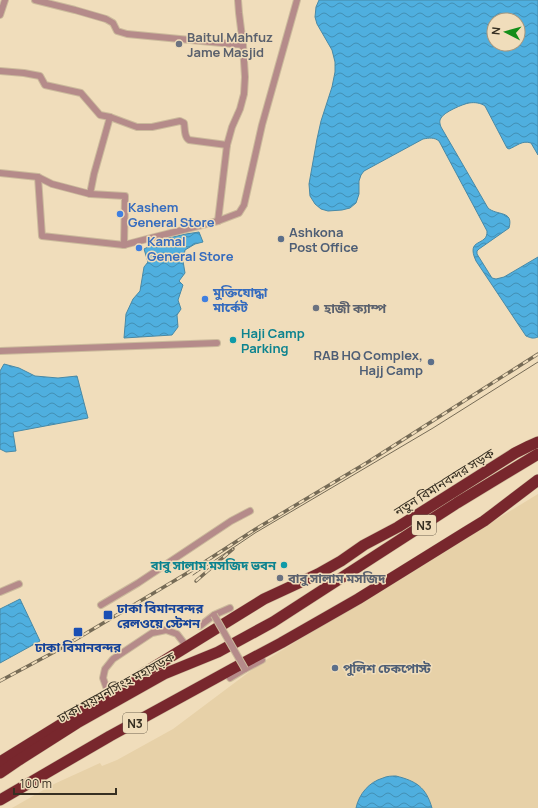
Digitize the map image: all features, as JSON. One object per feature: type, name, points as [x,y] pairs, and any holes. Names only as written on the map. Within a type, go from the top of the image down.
[{"type":"highway","name":"নতুন বিমানবন্দর সড়ক","points":[[0,762],[264,599],[318,574],[341,561],[364,545],[398,527],[515,453],[538,442]]},
{"type":"highway","name":"নতুন বিমানবন্দর সড়ক","points":[[251,634],[273,622],[457,503],[538,454]]},
{"type":"highway","name":"N3","points":[[0,800],[110,736],[281,643],[358,599],[484,521],[538,480]]},
{"type":"highway","name":"ঢাকা ময়মনসিংহ মহাসড়ক","points":[[0,773],[77,724],[164,674],[218,652],[251,634]]},
{"type":"street","points":[[0,14],[5,0]]},
{"type":"street","points":[[35,0],[106,19],[113,23],[116,31],[127,34],[243,45]]},
{"type":"street","points":[[218,221],[227,145],[232,126],[240,109],[244,94],[245,77],[243,45],[238,0]]},
{"type":"street","points":[[38,177],[42,236],[124,245],[218,221],[239,214],[244,205],[262,125],[297,0]]},
{"type":"street","points":[[0,71],[40,76],[45,85],[81,93],[100,115],[137,127],[152,127],[180,121],[184,123],[187,139],[227,145]]},
{"type":"street","points":[[90,194],[110,117]]},
{"type":"street","points":[[0,174],[38,177],[52,184],[90,194],[125,196],[124,245]]},
{"type":"street","points":[[0,351],[217,343]]},
{"type":"street","points":[[101,604],[138,583],[231,521],[250,511]]},
{"type":"street","points":[[0,592],[19,584]]},
{"type":"street","points":[[200,626],[214,615],[230,608]]},
{"type":"street","points":[[214,615],[245,669]]},
{"type":"street","points":[[109,695],[103,678],[105,669],[113,659],[152,633],[166,630],[177,634],[187,647]]},
{"type":"street","points":[[230,678],[262,660]]},
{"type":"shaded area","points":[[538,494],[538,808],[12,808],[54,784],[100,763],[102,766],[117,760],[173,729],[261,663]]},
{"type":"water","points":[[319,0],[538,0],[538,155],[531,143],[528,142],[509,149],[507,148],[485,106],[480,103],[469,103],[458,107],[446,113],[440,121],[441,127],[488,208],[504,214],[509,218],[509,228],[477,251],[477,254],[492,278],[496,279],[504,277],[538,257],[538,337],[532,338],[526,336],[476,261],[473,248],[484,239],[487,231],[439,141],[431,138],[423,139],[364,171],[359,181],[359,194],[356,203],[350,208],[328,211],[321,209],[315,204],[310,196],[309,184],[321,121],[332,87],[335,62],[332,50],[317,24],[315,17],[316,7]]},
{"type":"water","points":[[199,232],[203,242],[195,244],[185,250],[183,261],[185,273],[179,281],[183,285],[178,300],[181,309],[177,315],[178,327],[172,335],[124,338],[126,314],[133,299],[140,291],[144,267],[148,262],[144,249],[164,239]]},
{"type":"water","points":[[4,364],[19,368],[35,376],[58,378],[77,376],[88,418],[13,432],[16,451],[6,452],[0,449],[0,371]]},
{"type":"water","points":[[20,599],[40,641],[0,663],[0,609]]},
{"type":"water","points":[[396,776],[409,780],[419,786],[427,795],[432,808],[356,808],[362,793],[373,782],[385,777]]},
{"type":"tram line","points":[[193,575],[255,533],[433,428],[538,362]]},
{"type":"railway","points":[[0,681],[58,650],[189,572],[259,527],[368,462],[538,354]]},
{"type":"railway","points":[[196,581],[233,549]]},
{"type":"place","name":"Baitul Mahfuz Jame Masjid","points":[[179,44]]},
{"type":"place","name":"Kashem General Store","points":[[120,214]]},
{"type":"place","name":"Ashkona Post Office","points":[[281,239]]},
{"type":"place","name":"Kamal General Store","points":[[139,248]]},
{"type":"place","name":"মুক্তিযোদ্ধা মার্কেট","points":[[205,299]]},
{"type":"place","name":"হাজী ক্যাম্প","points":[[316,308]]},
{"type":"place","name":"Haji Camp Parking","points":[[233,340]]},
{"type":"place","name":"RAB HQ Complex, Hajj Camp","points":[[431,362]]},
{"type":"place","name":"বাবু সালাম মসজিদ ভবন","points":[[284,565]]},
{"type":"place","name":"বাবু সালাম মসজিদ","points":[[280,578]]},
{"type":"place","name":"ঢাকা বিমানবন্দর রেলওয়ে স্টেশন","points":[[108,615]]},
{"type":"place","name":"ঢাকা বিমানবন্দর","points":[[78,632]]},
{"type":"place","name":"পুলিশ চেকপোস্ট","points":[[335,668]]}]
